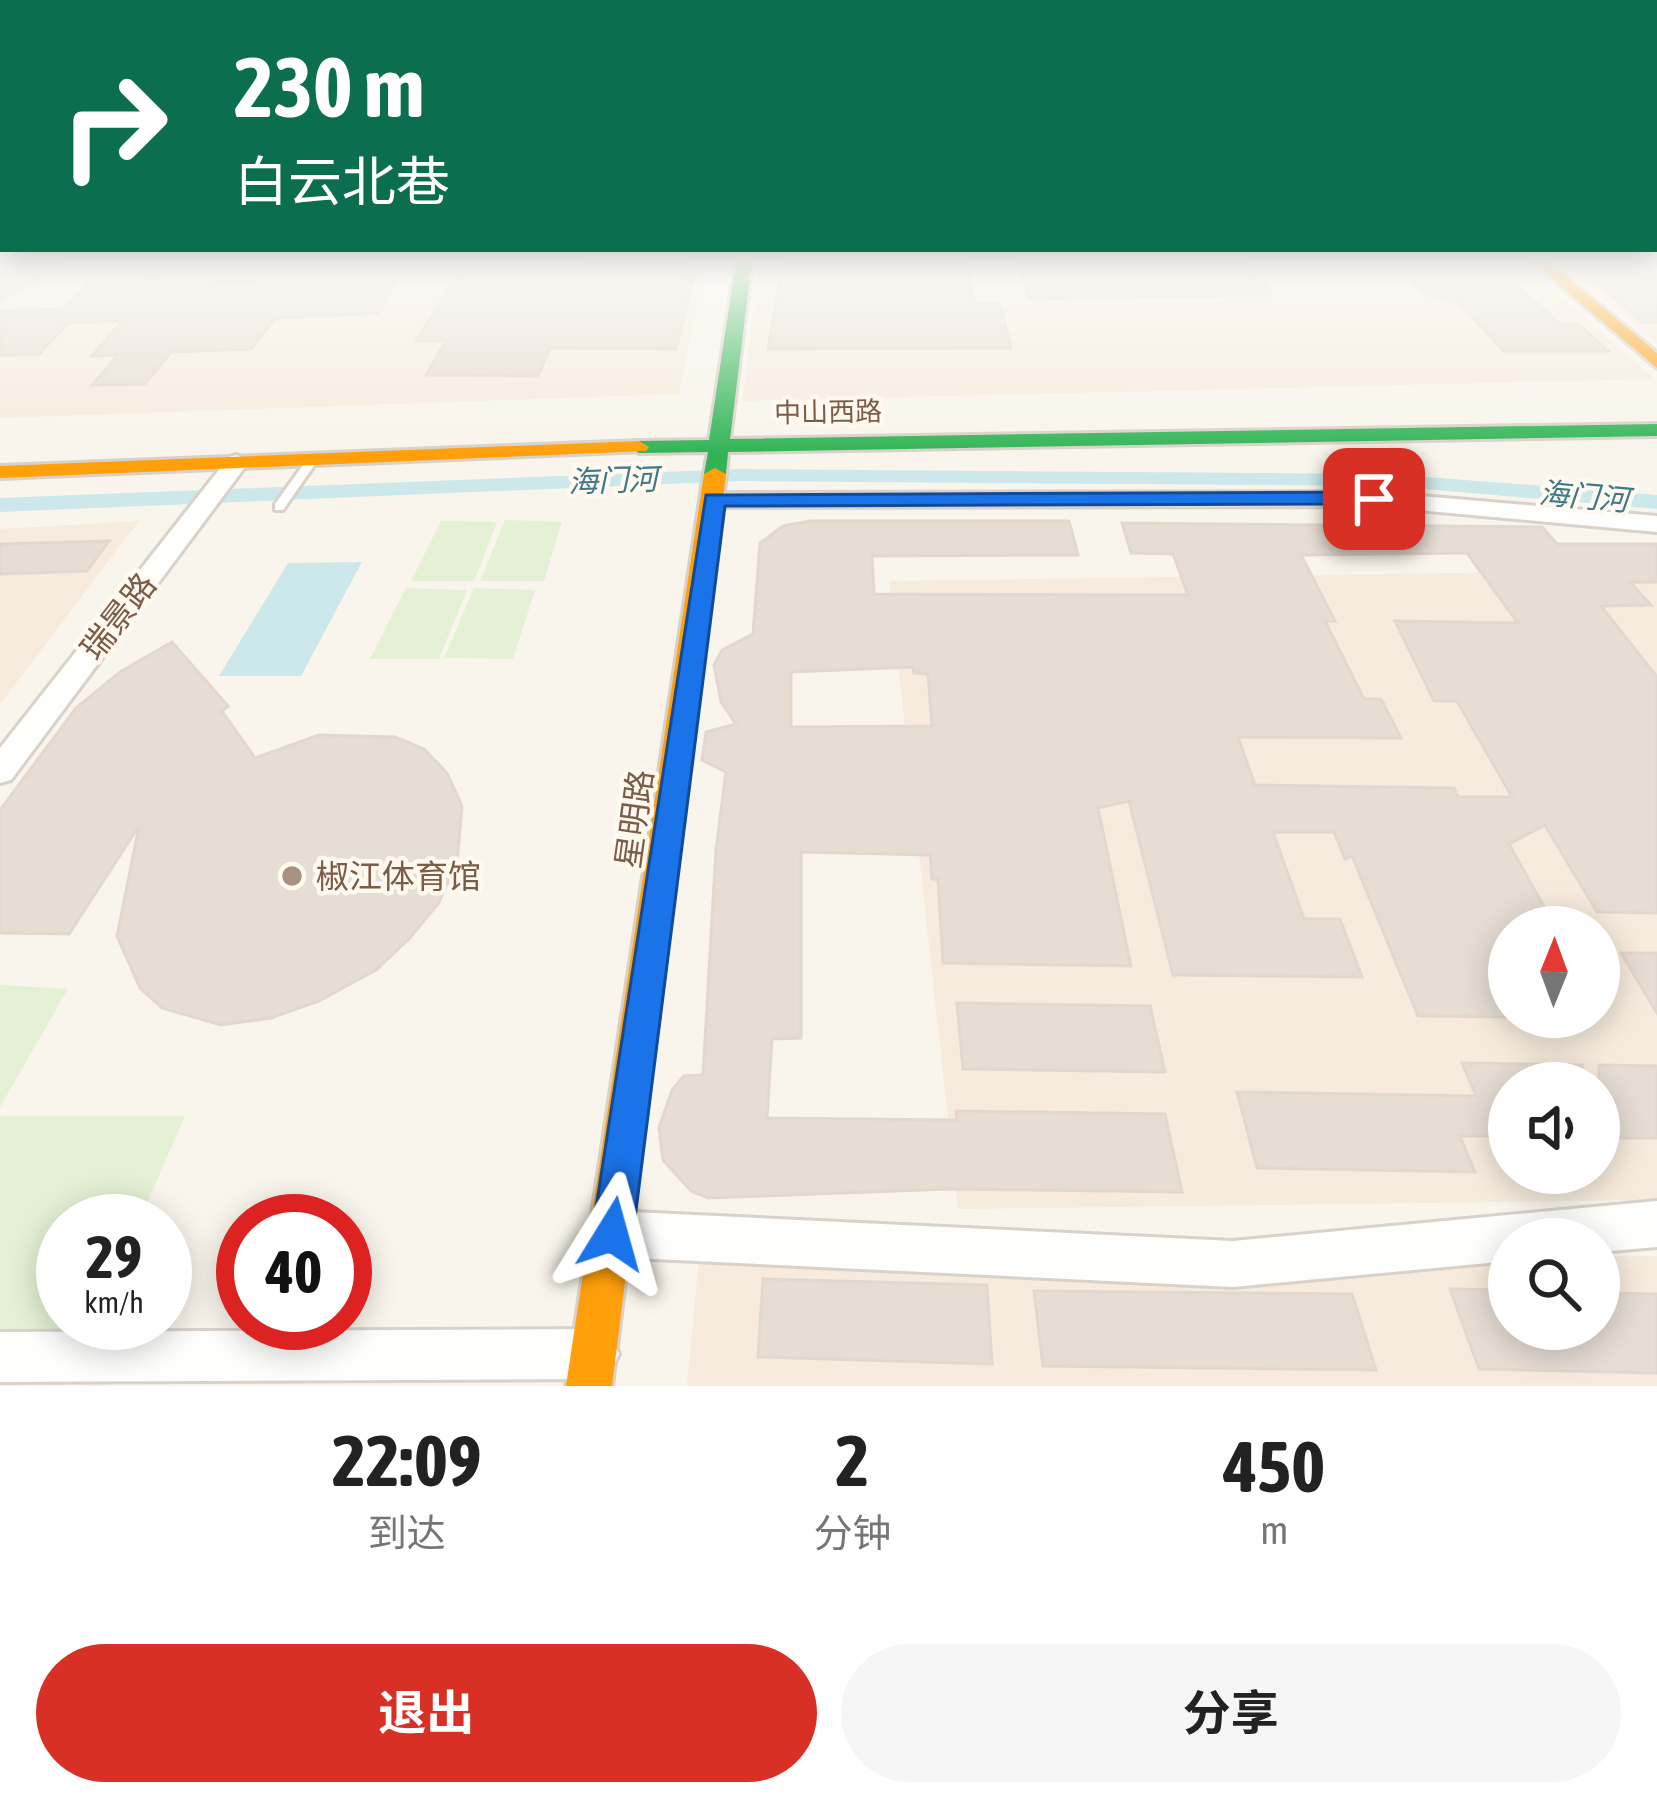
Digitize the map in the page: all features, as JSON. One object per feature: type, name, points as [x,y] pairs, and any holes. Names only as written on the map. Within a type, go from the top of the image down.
[{"type":"main road","name":"星明路","points":[[591,1370],[736,326]]},
{"type":"main road","points":[[1615,326],[1657,362]]},
{"type":"main road","name":"中山西路","points":[[0,472],[307,467],[722,442],[1657,413]]},
{"type":"main road","name":"中山西路","points":[[0,455],[1657,430]]},
{"type":"street","name":"瑞景路","points":[[0,770],[231,469]]},
{"type":"street","points":[[714,500],[1374,499],[1657,524]]},
{"type":"street","points":[[612,1234],[1233,1264],[1657,1224]]},
{"type":"street","points":[[0,1358],[591,1370]]},
{"type":"lane","points":[[279,507],[307,467]]},
{"type":"shaded area","points":[[0,326],[693,326],[679,394],[0,418]]},
{"type":"shaded area","points":[[752,326],[1594,326],[1655,379],[742,401]]},
{"type":"shaded area","points":[[1635,326],[1657,326],[1657,344]]},
{"type":"shaded area","points":[[139,521],[0,704],[0,529]]},
{"type":"shaded area","points":[[1657,570],[1657,1200],[958,1209],[889,581]]},
{"type":"shaded area","points":[[1620,1256],[1657,1256],[1657,1386],[687,1386],[699,1258],[1488,1257],[1488,1350],[1620,1350]]},
{"type":"green space","points":[[505,520],[562,522],[544,581],[480,581]]},
{"type":"green space","points":[[441,521],[497,522],[474,581],[411,581]]},
{"type":"green space","points":[[406,588],[467,590],[439,659],[370,659]]},
{"type":"green space","points":[[474,588],[535,590],[513,659],[444,658]]},
{"type":"green space","points":[[0,985],[68,989],[0,1107]]},
{"type":"green space","points":[[0,1116],[185,1116],[151,1194],[36,1194],[36,1334],[0,1333]]},
{"type":"water","points":[[362,562],[301,676],[219,676],[288,563]]},
{"type":"building","points":[[0,326],[65,326],[39,354],[0,355]]},
{"type":"building","points":[[118,326],[269,326],[251,349],[171,352],[145,384],[92,385],[118,355],[92,356]]},
{"type":"building","points":[[426,326],[682,326],[676,349],[550,348],[538,376],[426,375],[446,341],[416,341]]},
{"type":"building","points":[[772,326],[1006,326],[1011,348],[768,349]]},
{"type":"building","points":[[1480,326],[1580,326],[1608,351],[1504,351]]},
{"type":"building","points":[[810,521],[1069,521],[1078,555],[872,556],[874,594],[1188,595],[1173,554],[1131,553],[1122,523],[1542,527],[1557,544],[1657,544],[1657,582],[1630,582],[1651,605],[1601,606],[1657,677],[1657,913],[1593,906],[1545,825],[1509,844],[1544,906],[1488,906],[1488,1017],[1418,1016],[1352,856],[1345,859],[1334,832],[1273,832],[1304,919],[1340,919],[1362,977],[1173,975],[1129,801],[1098,808],[1131,966],[943,963],[938,879],[932,879],[930,855],[801,852],[801,1038],[772,1039],[767,1118],[957,1120],[956,1111],[1165,1114],[1182,1192],[950,1189],[708,1198],[691,1191],[663,1160],[659,1128],[672,1090],[684,1076],[703,1075],[716,850],[726,772],[702,760],[706,732],[736,724],[721,702],[714,665],[722,650],[753,634],[760,543],[783,526]],"holes":[[[1467,553],[1518,623],[1395,621],[1434,701],[1457,701],[1512,797],[1458,797],[1454,788],[1255,785],[1238,737],[1401,738],[1381,699],[1364,699],[1325,621],[1335,621],[1301,555]],[[913,667],[914,673],[928,674],[932,726],[791,727],[791,672]]]},
{"type":"building","points":[[109,541],[87,571],[0,574],[0,544]]},
{"type":"building","name":"椒江体育馆","points":[[172,642],[228,706],[222,711],[255,758],[319,735],[395,737],[424,749],[447,773],[462,806],[457,864],[438,904],[409,939],[376,970],[319,1001],[271,1018],[221,1025],[162,1008],[140,988],[117,936],[139,826],[69,934],[0,933],[0,810],[76,708],[120,672]]},
{"type":"building","points":[[1621,953],[1657,953],[1657,1013]]},
{"type":"building","points":[[957,1003],[1150,1006],[1165,1072],[963,1069]]},
{"type":"building","points":[[1462,1063],[1488,1063],[1488,1136],[1460,1136],[1475,1172],[1257,1168],[1237,1092],[1476,1096]]},
{"type":"building","points":[[1620,1065],[1657,1066],[1657,1138],[1620,1138]]},
{"type":"building","points":[[763,1279],[987,1285],[992,1364],[758,1357]]},
{"type":"building","points":[[1450,1289],[1488,1290],[1488,1350],[1620,1350],[1620,1293],[1657,1294],[1657,1373],[1479,1369]]},
{"type":"building","points":[[1034,1291],[1352,1294],[1376,1370],[1043,1366]]},
{"type":"waterway","name":"海门河","points":[[0,505],[739,475],[1389,480],[1657,502]]},
{"type":"traffic: fast","points":[[715,474],[735,326]]},
{"type":"traffic: fast","points":[[639,447],[1657,430]]},
{"type":"traffic: slow","points":[[1615,326],[1657,362]]},
{"type":"traffic: slow","points":[[0,472],[639,447]]},
{"type":"traffic: slow","points":[[589,1386],[715,474]]},
{"type":"place","name":"椒江体育馆","points":[[292,876]]},
{"type":"route","points":[[612,1234],[714,500],[1374,499]]}]
